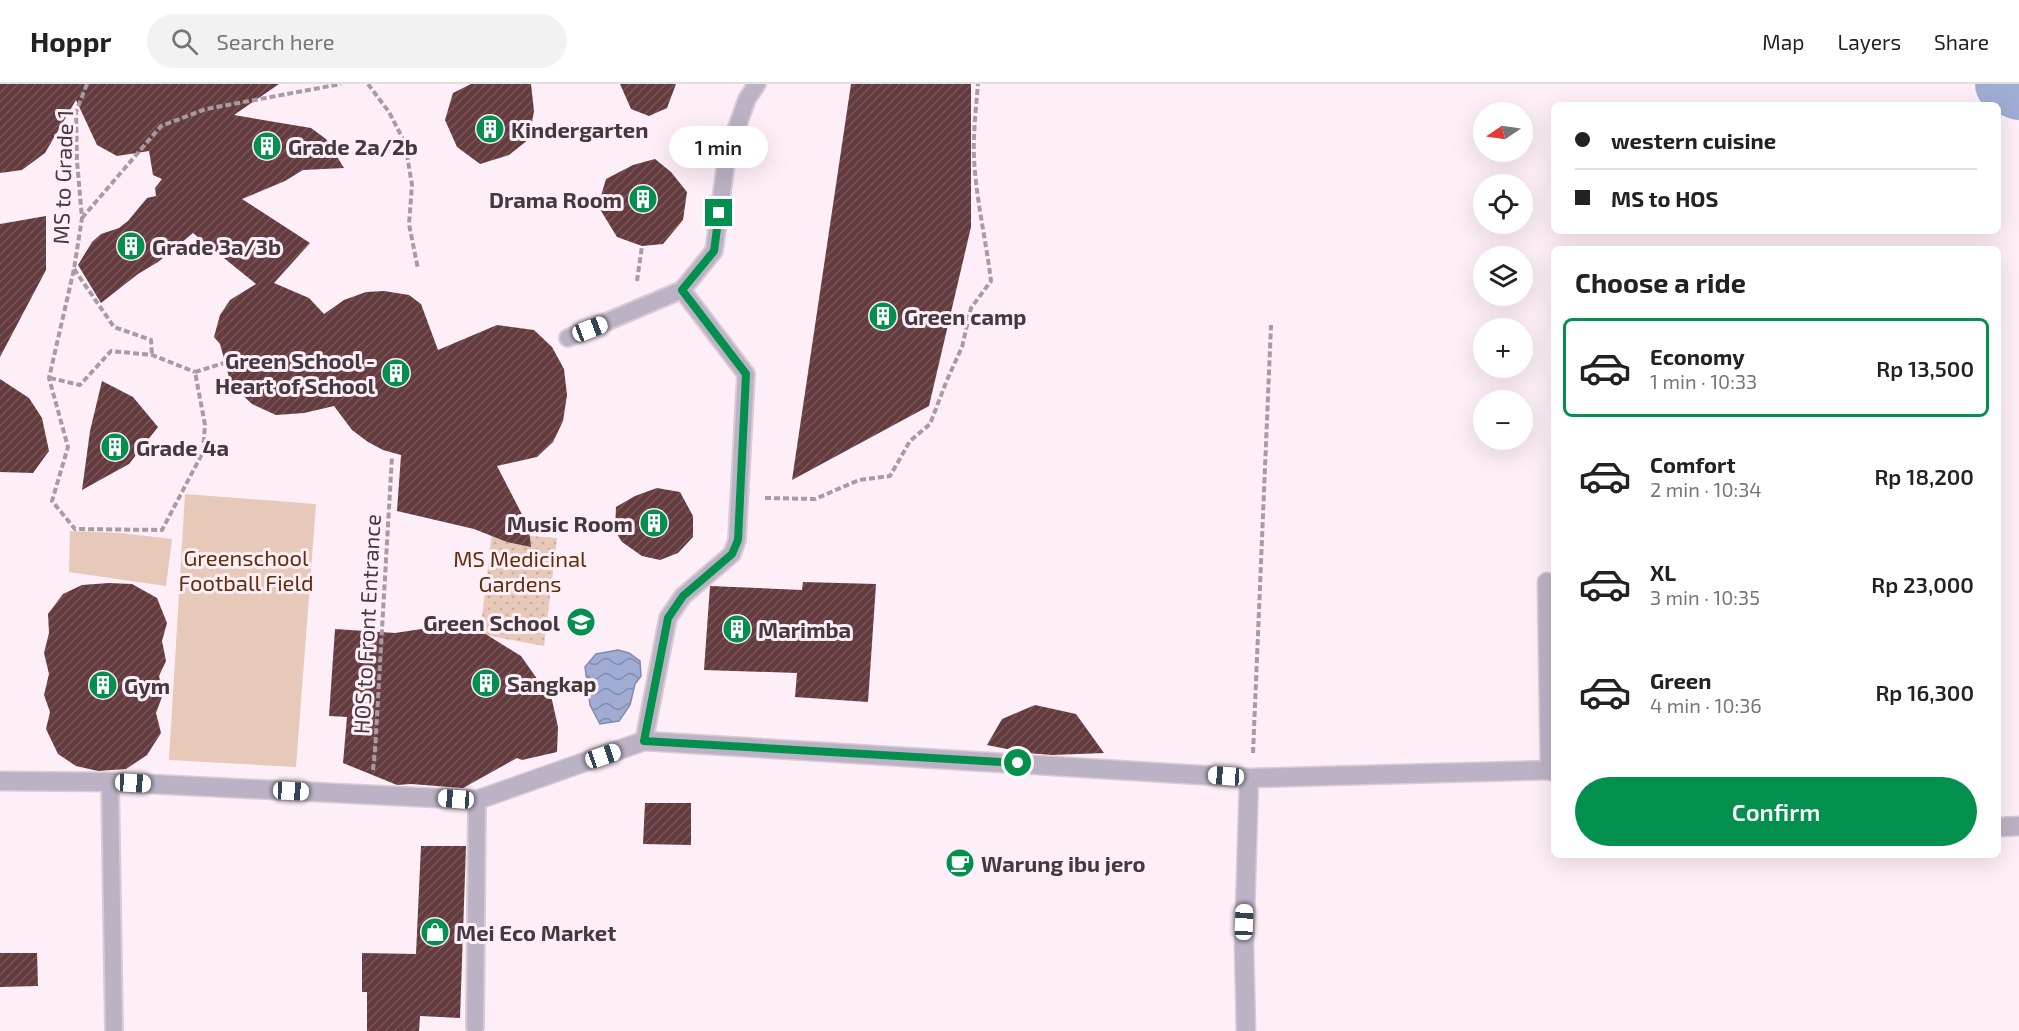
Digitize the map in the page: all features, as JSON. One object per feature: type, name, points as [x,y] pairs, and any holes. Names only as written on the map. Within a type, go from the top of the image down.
[{"type":"street","points":[[1547,582],[1551,733]]},
{"type":"street","points":[[0,781],[110,782],[477,800],[644,741],[1249,778],[1551,771]]},
{"type":"street","points":[[1246,1031],[1244,946],[1249,778]]},
{"type":"street","points":[[2001,827],[2019,826]]},
{"type":"lane","points":[[568,338],[682,290],[714,251],[727,155],[747,99],[757,84]]},
{"type":"lane","points":[[644,741],[668,618],[683,596],[732,554],[738,540],[746,374],[682,290]]},
{"type":"lane","points":[[110,782],[114,1031]]},
{"type":"lane","points":[[475,1027],[477,800]]},
{"type":"path","name":"MS to Grade 1","points":[[49,378],[74,269],[82,218],[76,112],[87,84]]},
{"type":"path","points":[[82,218],[161,126],[206,109],[341,84]]},
{"type":"path","points":[[368,84],[389,112],[405,143],[412,186],[409,224],[418,269]]},
{"type":"path","points":[[740,497],[815,500],[859,480],[890,476],[910,441],[930,424],[962,347],[971,308],[991,281],[982,233],[974,157],[978,84]]},
{"type":"path","points":[[74,269],[114,327],[151,340],[152,355]]},
{"type":"path","points":[[1249,778],[1254,736],[1271,325]]},
{"type":"path","points":[[195,372],[205,425],[203,452],[162,530],[75,529],[52,501],[68,447],[49,378],[80,385],[111,351],[152,355],[195,372],[224,363]]},
{"type":"path","name":"HOS to Front Entrance","points":[[369,794],[375,751],[392,456]]},
{"type":"green space","name":"Greenschool Football Field","points":[[185,494],[316,504],[296,767],[169,760]]},
{"type":"green space","points":[[70,531],[120,533],[172,539],[166,586],[69,572]]},
{"type":"green space","name":"MS Medicinal Gardens","points":[[492,533],[557,538],[544,646],[480,634]]},
{"type":"water","points":[[618,650],[629,653],[640,661],[641,676],[635,684],[630,705],[619,721],[600,724],[590,705],[585,667],[596,654]]},
{"type":"building","points":[[0,84],[279,84],[234,115],[311,128],[326,139],[344,168],[303,170],[285,181],[242,199],[310,243],[274,283],[309,298],[324,314],[344,300],[366,292],[384,291],[409,295],[421,304],[438,350],[497,325],[534,330],[552,347],[564,369],[567,395],[563,421],[553,442],[537,457],[497,466],[529,528],[531,547],[507,542],[474,529],[397,511],[401,455],[383,450],[368,442],[352,430],[334,406],[304,413],[276,415],[252,404],[236,389],[229,377],[220,344],[214,337],[220,315],[230,300],[256,284],[193,233],[158,262],[138,274],[101,303],[78,265],[92,242],[101,234],[119,228],[128,221],[147,198],[156,196],[155,188],[162,179],[153,175],[149,151],[117,156],[97,145],[76,100],[45,153],[22,170],[0,173]]},
{"type":"building","name":"Kindergarten","points":[[471,84],[531,84],[534,111],[529,139],[509,155],[480,164],[457,147],[445,120],[453,93]]},
{"type":"building","points":[[620,84],[676,84],[667,108],[649,116],[631,109]]},
{"type":"building","name":"Green camp","points":[[851,84],[971,84],[971,227],[929,406],[792,480]]},
{"type":"building","name":"Drama Room","points":[[655,159],[671,172],[687,192],[683,220],[663,244],[642,246],[617,237],[598,206],[606,179],[633,165]]},
{"type":"building","points":[[46,216],[46,270],[0,357],[0,224]]},
{"type":"building","points":[[0,379],[29,398],[42,418],[49,451],[33,473],[0,472]]},
{"type":"building","name":"Grade 4a","points":[[102,381],[133,397],[158,427],[129,464],[82,490],[90,431]]},
{"type":"building","name":"Music Room","points":[[657,488],[680,492],[693,516],[693,537],[678,553],[660,560],[642,556],[622,542],[615,531],[616,507],[635,496]]},
{"type":"building","points":[[803,582],[876,584],[868,702],[795,697],[797,673],[704,670],[710,586],[802,590]]},
{"type":"building","name":"Gym","points":[[132,584],[157,598],[167,623],[162,641],[166,661],[159,676],[163,694],[156,713],[161,733],[147,755],[126,769],[98,771],[76,766],[58,754],[46,729],[50,712],[44,695],[49,674],[44,653],[49,633],[48,614],[63,594],[82,585]]},
{"type":"building","points":[[448,625],[476,628],[521,656],[552,700],[558,727],[557,752],[522,760],[517,758],[463,788],[397,785],[343,763],[347,717],[329,716],[335,629],[395,633]]},
{"type":"building","points":[[1035,705],[1076,714],[1104,753],[1052,755],[1027,753],[987,745],[1002,719]]},
{"type":"building","points":[[645,803],[691,803],[691,845],[643,844]]},
{"type":"building","points":[[421,846],[466,846],[460,1018],[420,1016],[419,1031],[367,1031],[367,992],[362,992],[362,953],[416,954]]},
{"type":"building","points":[[0,953],[37,953],[38,986],[0,987]]},
{"type":"waterway","points":[[2005,84],[2019,90]]},
{"type":"place","name":"Kindergarten","points":[[490,129]]},
{"type":"place","name":"Grade 2a/2b","points":[[267,146]]},
{"type":"place","name":"Drama Room","points":[[643,199]]},
{"type":"place","name":"Grade 3a/3b","points":[[131,246]]},
{"type":"place","name":"Green camp","points":[[883,316]]},
{"type":"place","name":"Green School - Heart of School","points":[[396,373]]},
{"type":"place","name":"Grade 4a","points":[[115,447]]},
{"type":"place","name":"Music Room","points":[[654,523]]},
{"type":"place","name":"Green School","points":[[581,622]]},
{"type":"place","name":"Marimba","points":[[737,629]]},
{"type":"place","name":"Sangkap","points":[[486,683]]},
{"type":"place","name":"Gym","points":[[103,685]]},
{"type":"place","name":"Warung ibu jero","points":[[960,863]]},
{"type":"place","name":"Mei Eco Market","points":[[435,932]]},
{"type":"route","points":[[719,213],[714,251],[682,290],[746,374],[738,540],[732,554],[683,596],[668,618],[644,741],[1018,763]]}]
